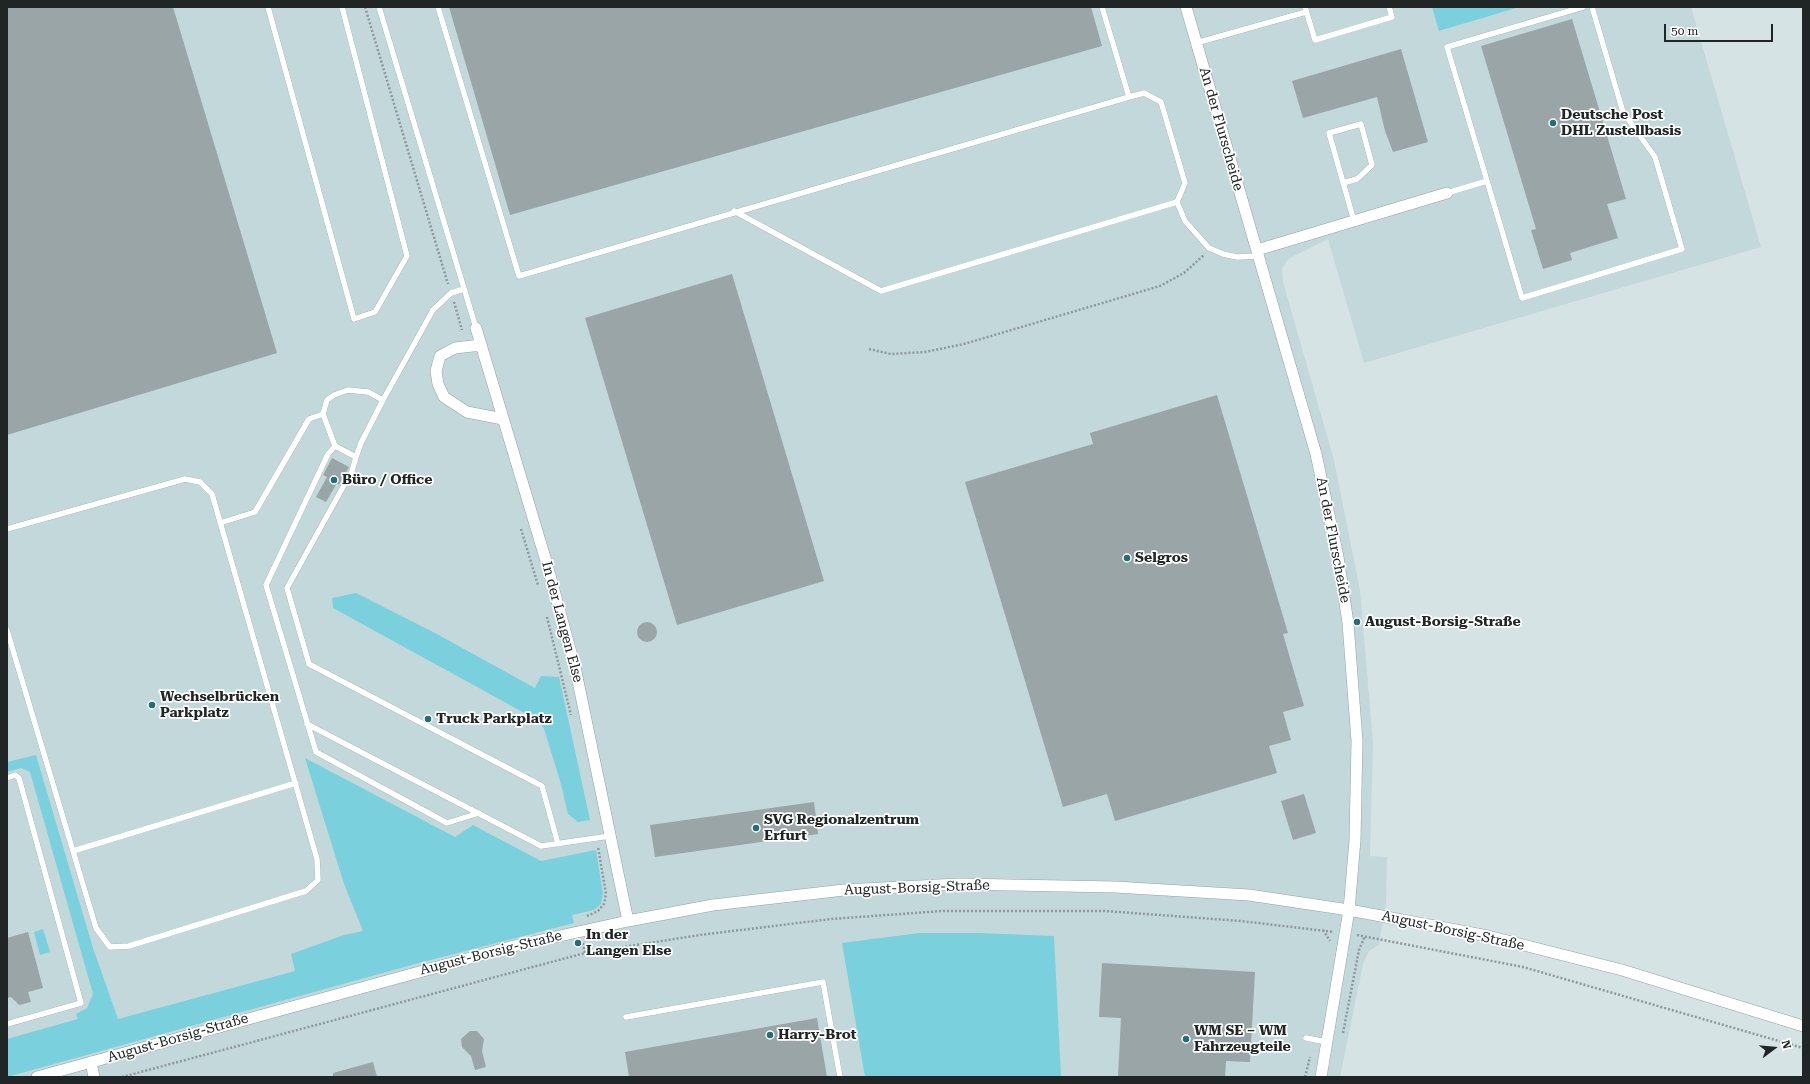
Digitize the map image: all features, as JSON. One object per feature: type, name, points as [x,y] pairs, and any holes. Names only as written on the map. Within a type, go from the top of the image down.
[{"type":"street","name":"An der Flurscheide","points":[[1186,7],[1316,454],[1338,557],[1348,623],[1357,741],[1355,840],[1346,934],[1320,1077]]},
{"type":"street","points":[[1258,253],[1354,221],[1447,193]]},
{"type":"street","name":"In der Langen Else","points":[[476,328],[546,560],[575,667],[628,921]]},
{"type":"street","points":[[481,345],[454,348],[440,356],[436,371],[438,384],[444,397],[467,412],[503,420]]},
{"type":"street","name":"August-Borsig-Straße","points":[[37,1077],[506,948],[628,921],[713,905],[828,892],[958,884],[1115,887],[1249,895],[1349,910],[1488,936],[1614,968],[1803,1026]]},
{"type":"street","points":[[91,1062],[94,1077]]},
{"type":"lane","points":[[268,7],[354,319],[375,312],[407,256],[342,7]]},
{"type":"lane","points":[[379,7],[476,328]]},
{"type":"lane","points":[[438,7],[519,276],[734,211],[1144,92],[1161,102],[1185,183],[1177,202],[1185,221],[1209,248],[1222,254],[1237,257],[1258,253]]},
{"type":"lane","points":[[1102,7],[1129,97]]},
{"type":"lane","points":[[1196,43],[1305,9],[1315,40],[1392,17],[1389,7]]},
{"type":"lane","points":[[1583,7],[1448,47],[1522,298],[1682,249],[1655,157],[1623,112],[1592,7]]},
{"type":"lane","points":[[1343,183],[1357,179],[1372,165],[1361,124],[1329,132],[1343,183],[1354,221]]},
{"type":"lane","points":[[1447,193],[1487,181]]},
{"type":"lane","points":[[734,211],[881,291],[1177,202]]},
{"type":"lane","points":[[464,289],[451,293],[433,310],[361,443],[352,471],[287,588],[309,664],[542,786],[558,844]]},
{"type":"lane","points":[[356,457],[335,446],[323,414],[327,400],[334,395],[348,390],[368,392],[383,400]]},
{"type":"lane","points":[[220,523],[255,512],[309,420],[323,414]]},
{"type":"lane","points":[[335,446],[328,454],[266,585],[316,752],[446,823],[479,813]]},
{"type":"lane","points":[[7,530],[185,479],[200,482],[212,494],[317,859],[318,880],[306,891],[129,946],[110,947],[96,928],[7,630]]},
{"type":"lane","points":[[307,724],[541,846],[610,836]]},
{"type":"lane","points":[[7,778],[15,775],[19,778],[81,1003],[7,1024]]},
{"type":"lane","points":[[73,851],[296,783]]},
{"type":"lane","points":[[626,1017],[823,982],[840,1077]]},
{"type":"lane","points":[[1306,1038],[1327,1042]]},
{"type":"path","points":[[365,7],[468,347]]},
{"type":"path","points":[[869,349],[891,354],[925,352],[964,344],[1134,295],[1174,280],[1198,261],[1209,248]]},
{"type":"path","points":[[520,524],[540,592]]},
{"type":"path","points":[[546,616],[572,722]]},
{"type":"path","points":[[585,953],[578,918],[598,911],[604,904],[606,894],[596,838]]},
{"type":"path","points":[[122,1077],[585,953],[700,935],[792,924],[942,911],[1105,911],[1242,921],[1366,936],[1523,967],[1803,1048]]},
{"type":"path","points":[[1342,1038],[1359,950],[1366,936]]},
{"type":"shaded area","points":[[7,7],[1432,7],[1440,31],[1520,7],[1691,7],[1761,247],[1364,363],[1328,239],[1288,259],[1282,269],[1283,282],[1334,460],[1360,590],[1373,743],[1370,856],[1387,857],[1386,902],[1379,945],[1369,951],[1363,964],[1340,1077],[7,1077]]},
{"type":"shaded area","points":[[1432,7],[1520,7],[1439,31]]},
{"type":"shaded area","points":[[356,593],[435,633],[535,688],[541,676],[559,677],[590,820],[578,822],[568,814],[561,784],[544,729],[539,721],[333,608],[332,598]]},
{"type":"shaded area","points":[[36,755],[93,948],[118,1019],[295,971],[291,954],[344,935],[363,931],[344,884],[305,758],[455,837],[473,825],[541,861],[596,850],[603,894],[601,904],[594,910],[572,915],[574,923],[419,963],[7,1077],[7,1039],[78,1019],[76,1014],[87,1008],[93,994],[30,772],[21,768],[7,772],[7,762]]},
{"type":"shaded area","points":[[43,929],[50,952],[40,955],[34,932]]},
{"type":"shaded area","points":[[919,933],[979,933],[1054,936],[1061,1077],[865,1077],[842,943]]},
{"type":"building","points":[[7,7],[173,7],[277,353],[7,435]]},
{"type":"building","points":[[449,7],[1091,7],[1102,46],[510,215]]},
{"type":"building","name":"Deutsche Post DHL Zustellbasis","points":[[1572,19],[1626,199],[1607,204],[1618,238],[1570,253],[1572,260],[1543,269],[1531,230],[1536,229],[1481,46]]},
{"type":"building","points":[[1401,49],[1428,142],[1393,152],[1385,131],[1377,97],[1303,118],[1292,81]]},
{"type":"building","points":[[732,274],[824,581],[677,625],[585,318]]},
{"type":"building","points":[[1217,395],[1288,633],[1283,634],[1304,706],[1283,712],[1291,740],[1269,746],[1277,773],[1115,821],[1107,794],[1063,807],[965,482],[1093,444],[1090,433]]},
{"type":"building","name":"Büro / Office","points":[[332,458],[349,467],[339,485],[337,483],[326,502],[316,497],[327,477],[323,475]]},
{"type":"building","points":[[647,622],[654,625],[657,632],[654,639],[647,642],[640,639],[637,632],[640,625]]},
{"type":"building","points":[[1304,794],[1316,833],[1293,840],[1281,801]]},
{"type":"building","points":[[814,802],[818,834],[655,857],[650,825]]},
{"type":"building","points":[[28,932],[43,988],[28,992],[31,1002],[19,1005],[11,997],[7,998],[7,938]]},
{"type":"building","name":"WM SE – WM Fahrzeugteile","points":[[1102,963],[1255,972],[1250,1062],[1226,1061],[1225,1077],[1118,1077],[1121,1018],[1099,1017]]},
{"type":"building","name":"Harry-Brot","points":[[817,1018],[827,1077],[629,1077],[625,1052]]},
{"type":"building","points":[[470,1031],[477,1031],[484,1039],[482,1051],[486,1067],[475,1070],[471,1056],[462,1047],[461,1039]]},
{"type":"building","points":[[373,1062],[377,1077],[333,1077],[333,1073]]},
{"type":"place","name":"Deutsche Post DHL Zustellbasis","points":[[1553,123]]},
{"type":"place","name":"Büro / Office","points":[[334,480]]},
{"type":"place","name":"Selgros","points":[[1127,558]]},
{"type":"place","name":"August-Borsig-Straße","points":[[1357,622]]},
{"type":"place","name":"Wechselbrücken Parkplatz","points":[[152,705]]},
{"type":"place","name":"Truck Parkplatz","points":[[428,719]]},
{"type":"place","name":"SVG Regionalzentrum Erfurt","points":[[756,828]]},
{"type":"place","name":"In der Langen Else","points":[[578,943]]},
{"type":"place","name":"Harry-Brot","points":[[770,1035]]},
{"type":"place","name":"WM SE – WM Fahrzeugteile","points":[[1186,1039]]}]
